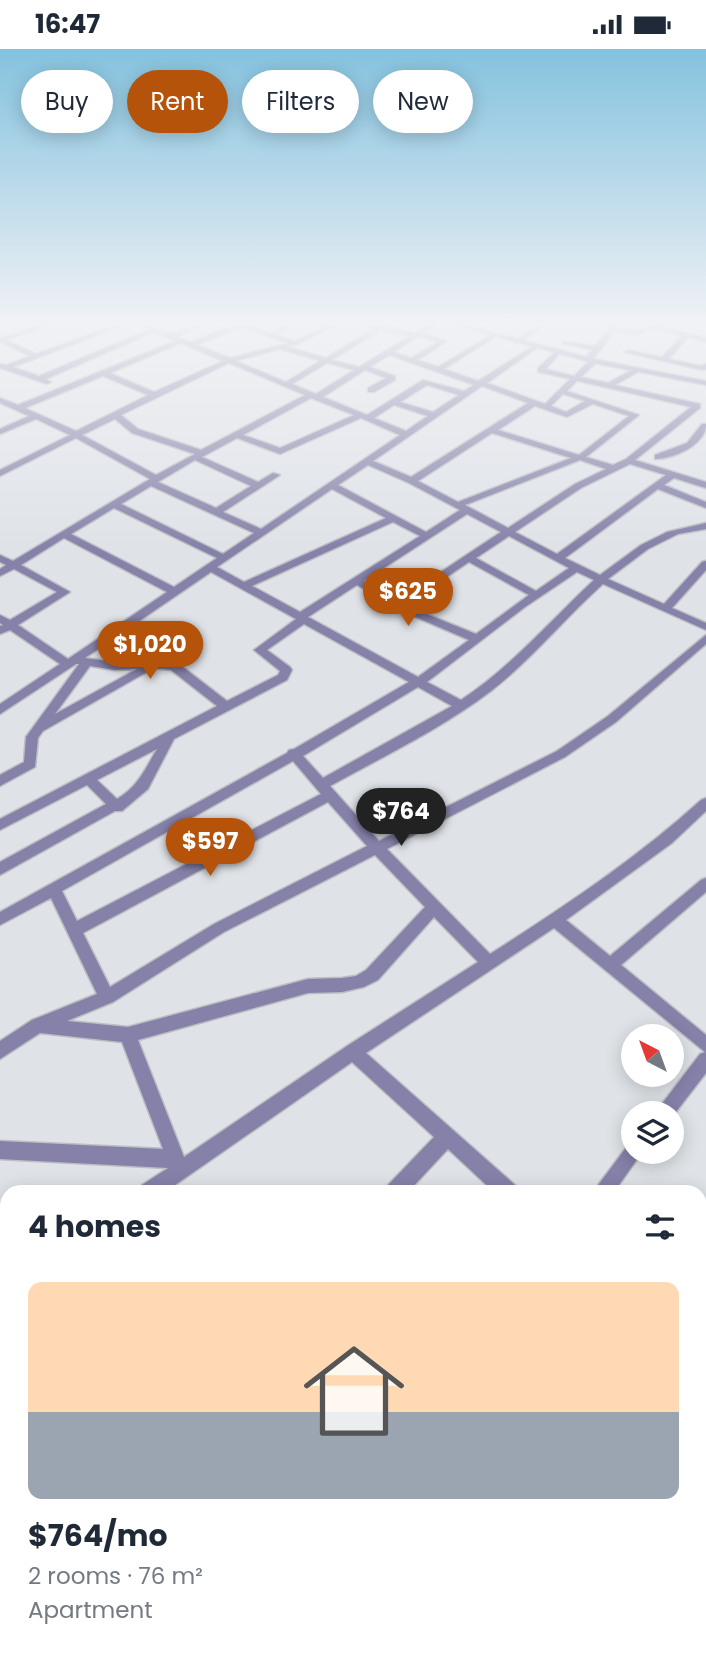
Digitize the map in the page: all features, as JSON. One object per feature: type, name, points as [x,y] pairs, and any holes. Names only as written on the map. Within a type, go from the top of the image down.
[{"type":"street","points":[[19,408],[43,398]]},
{"type":"street","points":[[0,473],[148,398]]},
{"type":"street","points":[[0,573],[198,455],[310,398]]},
{"type":"street","points":[[314,398],[406,434]]},
{"type":"street","points":[[388,398],[434,415]]},
{"type":"street","points":[[236,435],[280,451],[363,417],[399,398]]},
{"type":"street","points":[[0,709],[76,662],[459,398]]},
{"type":"street","points":[[517,398],[568,415],[592,401]]},
{"type":"street","points":[[545,408],[557,398]]},
{"type":"street","points":[[0,825],[283,677],[286,670],[260,650],[302,618],[427,536],[462,508],[581,457],[635,415],[582,398]]},
{"type":"street","points":[[408,610],[419,590],[578,486],[629,461],[697,405],[668,398]]},
{"type":"street","points":[[0,400],[75,434],[154,481],[262,533]]},
{"type":"street","points":[[412,481],[533,404]]},
{"type":"street","points":[[693,410],[706,414]]},
{"type":"street","points":[[115,415],[135,431],[198,455],[258,486]]},
{"type":"street","points":[[0,432],[36,416]]},
{"type":"street","points":[[691,445],[705,426]]},
{"type":"street","points":[[493,431],[613,468]]},
{"type":"street","points":[[658,457],[691,445],[702,446]]},
{"type":"street","points":[[367,461],[412,481],[557,559],[706,627]]},
{"type":"street","points":[[629,461],[706,485]]},
{"type":"street","points":[[557,559],[673,474]]},
{"type":"street","points":[[216,512],[275,475]]},
{"type":"street","points":[[332,485],[427,536]]},
{"type":"street","points":[[659,485],[706,505]]},
{"type":"street","points":[[115,505],[224,558]]},
{"type":"street","points":[[244,586],[394,518]]},
{"type":"street","points":[[74,930],[325,790],[460,705],[516,664],[602,580],[632,556],[669,534],[706,526]]},
{"type":"street","points":[[65,535],[175,592]]},
{"type":"street","points":[[0,558],[65,592],[0,631]]},
{"type":"street","points":[[469,558],[536,595]]},
{"type":"street","points":[[666,608],[706,564]]},
{"type":"street","points":[[211,568],[460,705]]},
{"type":"street","points":[[0,919],[367,714],[418,681],[576,568]]},
{"type":"street","points":[[357,581],[408,610],[477,639]]},
{"type":"street","points":[[0,618],[76,662],[115,666],[164,664],[181,671],[226,707]]},
{"type":"street","points":[[0,1051],[38,1025],[107,997],[219,928],[561,754],[612,719],[706,638]]},
{"type":"street","points":[[0,781],[30,764],[30,744],[76,662]]},
{"type":"street","points":[[37,729],[153,664]]},
{"type":"street","points":[[0,869],[117,807],[143,786],[169,737]]},
{"type":"street","points":[[293,753],[376,847],[488,962]]},
{"type":"street","points":[[89,780],[117,807]]},
{"type":"street","points":[[157,1185],[178,1165],[555,921],[704,809]]},
{"type":"street","points":[[610,965],[706,884]]},
{"type":"street","points":[[54,889],[107,997]]},
{"type":"street","points":[[38,1025],[128,1035],[291,989],[358,982],[372,975],[434,907]]},
{"type":"street","points":[[555,921],[706,1045]]},
{"type":"street","points":[[128,1035],[178,1165]]},
{"type":"street","points":[[352,1052],[500,1185]]},
{"type":"street","points":[[674,1101],[706,1060]]},
{"type":"street","points":[[402,1185],[447,1137]]},
{"type":"street","points":[[0,1150],[178,1165]]},
{"type":"street","points":[[607,1185],[624,1164]]}]
